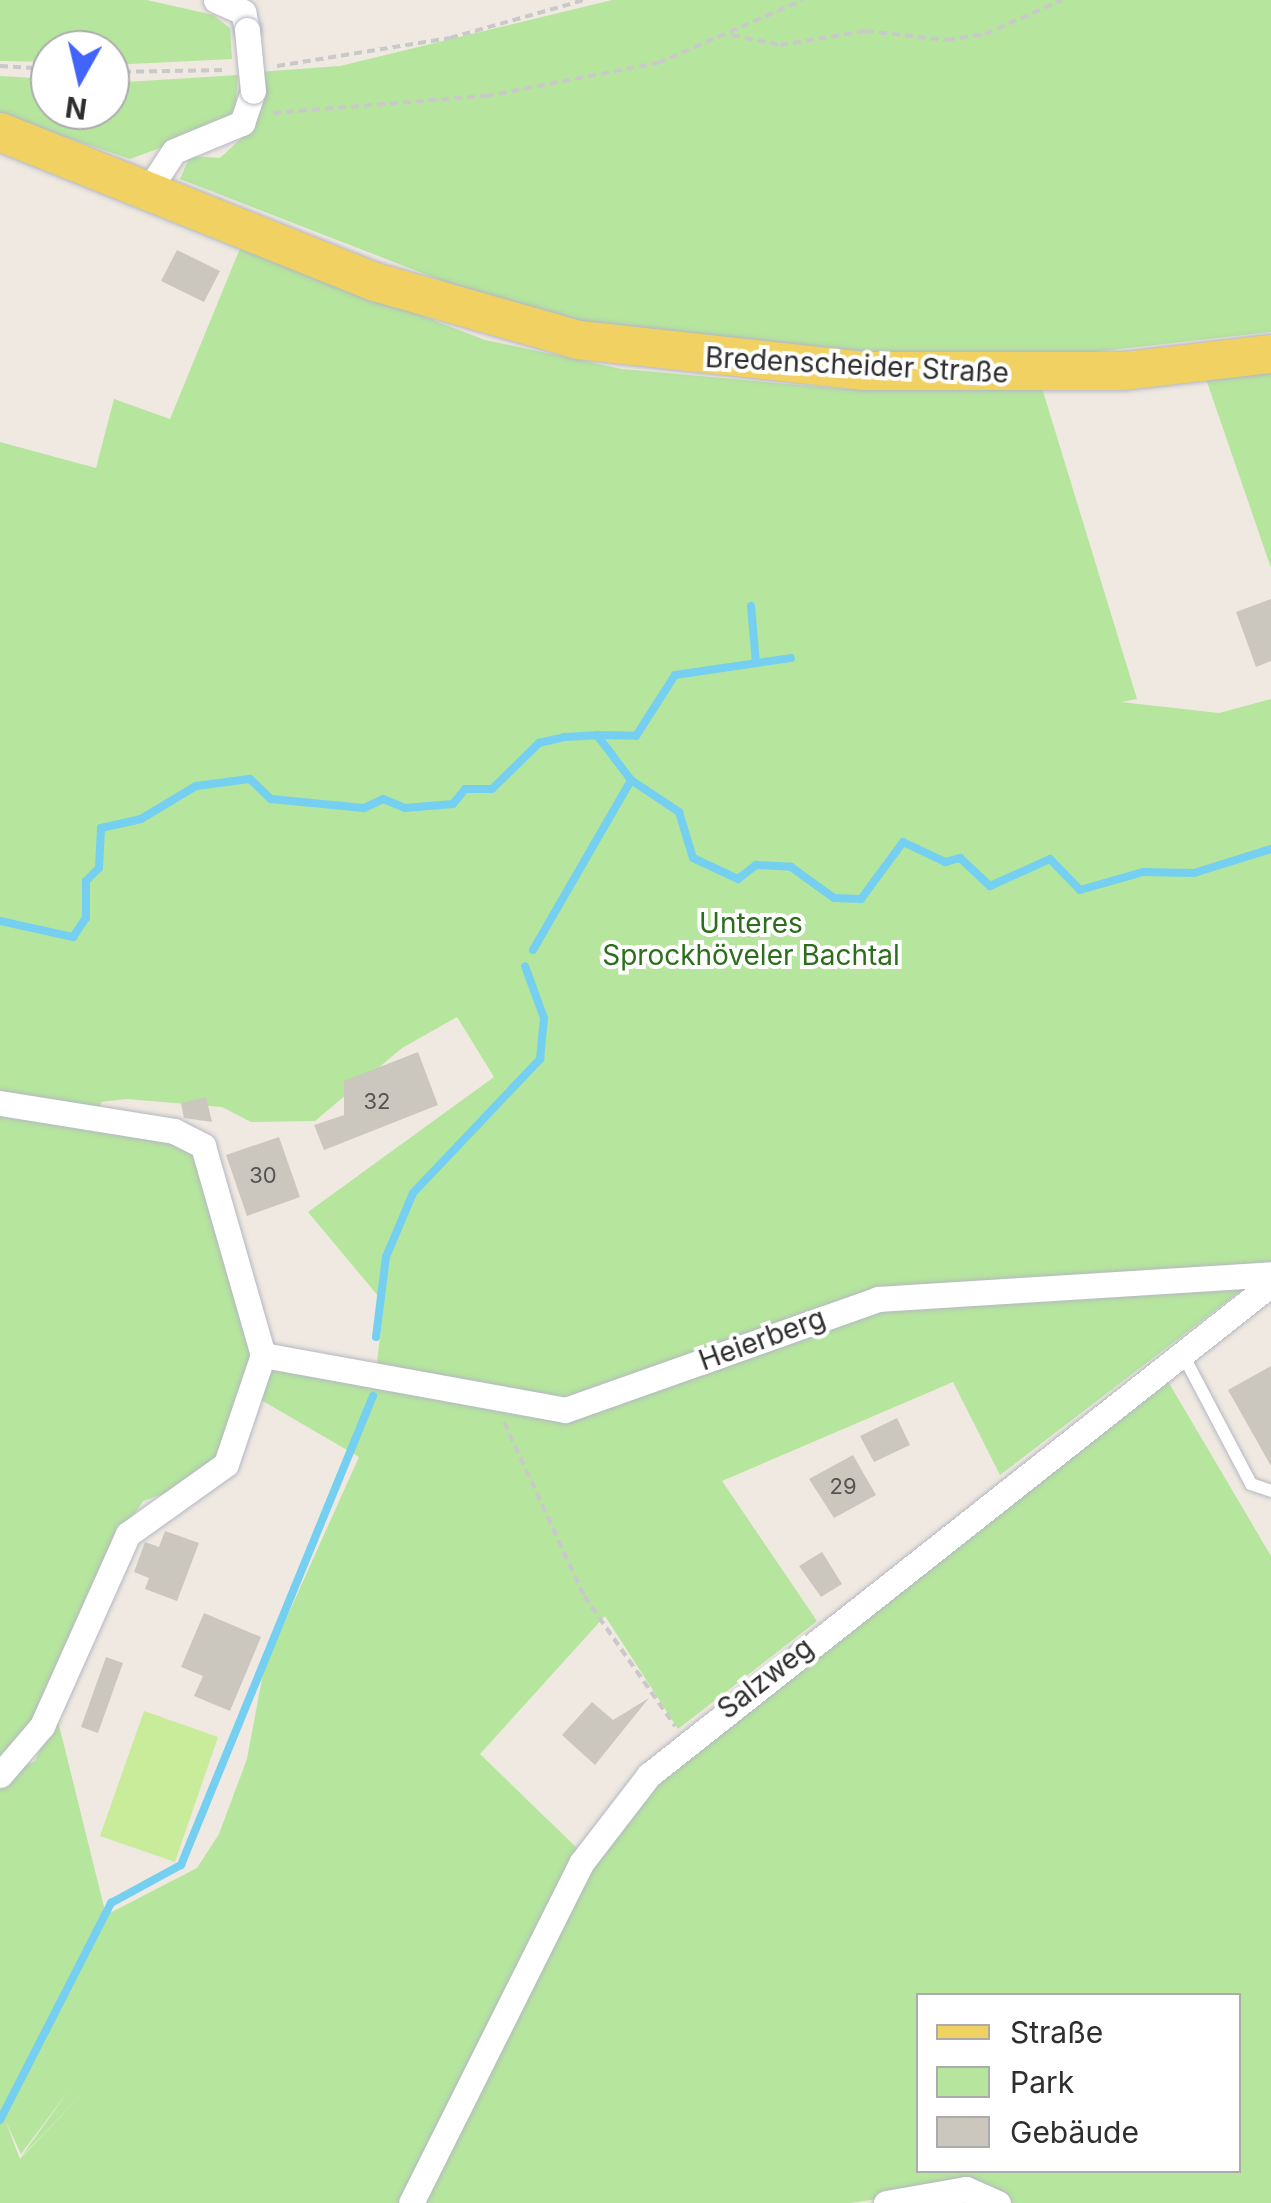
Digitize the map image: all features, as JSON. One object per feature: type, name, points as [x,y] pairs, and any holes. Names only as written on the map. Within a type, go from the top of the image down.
[{"type":"main road","name":"Bredenscheider Straße","points":[[0,132],[431,301],[675,356],[992,374],[1271,354]]},
{"type":"street","points":[[150,189],[174,151],[233,130],[251,103],[243,12],[216,0]]},
{"type":"street","points":[[0,1103],[174,1130],[203,1146],[262,1355],[226,1464],[128,1534],[42,1726],[0,1775]]},
{"type":"street","name":"Heierberg","points":[[262,1355],[566,1410],[612,1398],[878,1299],[1271,1274]]},
{"type":"street","name":"Salzweg","points":[[412,2203],[582,1862],[686,1740],[1271,1284]]},
{"type":"street","points":[[886,2203],[966,2189],[998,2203]]},
{"type":"lane","points":[[1182,1353],[1251,1484],[1271,1491]]},
{"type":"path","points":[[270,66],[450,38],[584,0]]},
{"type":"path","points":[[251,103],[486,96],[658,63],[732,36],[803,0]]},
{"type":"path","points":[[732,36],[780,44],[866,31],[947,40],[986,34],[1062,0]]},
{"type":"path","points":[[0,66],[30,67]]},
{"type":"path","points":[[130,72],[236,70]]},
{"type":"path","points":[[495,1399],[584,1596],[686,1740]]},
{"type":"green space","points":[[0,0],[147,0],[213,15],[230,28],[232,59],[130,64],[130,30],[30,30],[30,62],[0,61]]},
{"type":"green space","points":[[612,0],[1271,0],[1271,332],[1066,355],[873,356],[599,329],[471,292],[180,179],[190,156],[220,158],[246,134],[258,72],[340,66]]},
{"type":"green space","points":[[238,75],[235,114],[223,125],[130,159],[44,130],[130,130],[130,82]]},
{"type":"green space","points":[[0,76],[30,78],[30,125],[0,115]]},
{"type":"green space","name":"Unteres Sprockhöveler Bachtal","points":[[241,246],[485,340],[622,369],[843,389],[1042,388],[1137,699],[1121,702],[1219,713],[1271,699],[1271,1266],[873,1296],[782,1320],[566,1408],[376,1371],[384,1303],[308,1212],[494,1077],[457,1017],[402,1048],[315,1121],[251,1122],[222,1107],[126,1099],[101,1102],[98,1121],[0,1097],[0,442],[96,468],[114,399],[170,419]]},
{"type":"green space","points":[[1271,371],[1271,568],[1206,379]]},
{"type":"green space","points":[[0,1107],[176,1143],[193,1156],[210,1181],[258,1358],[219,1474],[143,1501],[106,1556],[21,1756],[0,1769]]},
{"type":"green space","points":[[1255,1280],[1000,1475],[953,1382],[722,1481],[817,1621],[678,1729],[605,1616],[480,1754],[578,1849],[400,2203],[0,2203],[0,1779],[35,1761],[56,1713],[106,1915],[197,1868],[219,1834],[247,1759],[264,1668],[359,1457],[256,1397],[279,1361],[570,1415],[883,1301]],"holes":[[[70,2089],[21,2157],[87,2089],[20,2159],[5,2120],[21,2154]]]},
{"type":"green space","points":[[1166,1378],[1271,1556],[1271,2203],[1006,2203],[975,2185],[850,2203],[420,2203],[555,1931],[621,1821],[689,1746]]},
{"type":"green space","points":[[144,1711],[218,1737],[175,1862],[100,1836]]},
{"type":"building","points":[[177,250],[220,271],[204,302],[161,281]]},
{"type":"building","points":[[1271,599],[1271,661],[1256,667],[1236,612]]},
{"type":"building","points":[[418,1052],[438,1105],[324,1150],[314,1125],[344,1115],[344,1081]]},
{"type":"building","points":[[206,1097],[212,1122],[184,1118],[181,1103]]},
{"type":"building","points":[[279,1137],[300,1197],[247,1216],[226,1155]]},
{"type":"building","points":[[1271,1366],[1271,1466],[1228,1390]]},
{"type":"building","points":[[897,1418],[910,1445],[874,1462],[860,1436]]},
{"type":"building","points":[[853,1455],[876,1495],[834,1518],[809,1479]]},
{"type":"building","points":[[165,1531],[199,1543],[177,1601],[145,1589],[149,1578],[134,1572],[145,1542],[159,1547]]},
{"type":"building","points":[[822,1552],[842,1584],[821,1597],[799,1566]]},
{"type":"building","points":[[204,1613],[261,1637],[230,1711],[194,1696],[203,1676],[181,1667]]},
{"type":"building","points":[[106,1657],[123,1663],[98,1733],[81,1727]]},
{"type":"building","points":[[649,1698],[595,1765],[562,1735],[592,1702],[613,1720]]},
{"type":"waterway","points":[[751,606],[756,663]]},
{"type":"waterway","points":[[597,735],[636,736],[675,675],[791,658]]},
{"type":"waterway","points":[[0,921],[73,937],[86,918],[86,881],[99,868],[101,828],[141,819],[196,786],[250,779],[271,799],[364,808],[383,799],[405,808],[453,804],[465,789],[492,789],[539,743],[597,735],[631,780],[679,812],[693,858],[738,879],[756,865],[791,867],[834,898],[861,899],[903,842],[945,862],[960,858],[990,886],[1050,859],[1080,890],[1143,872],[1194,873],[1271,849]]},
{"type":"waterway","points":[[533,950],[631,780]]},
{"type":"waterway","points":[[376,1337],[386,1257],[413,1193],[540,1059],[544,1018],[525,966]]},
{"type":"waterway","points":[[0,2120],[111,1903],[181,1865],[373,1396]]}]
